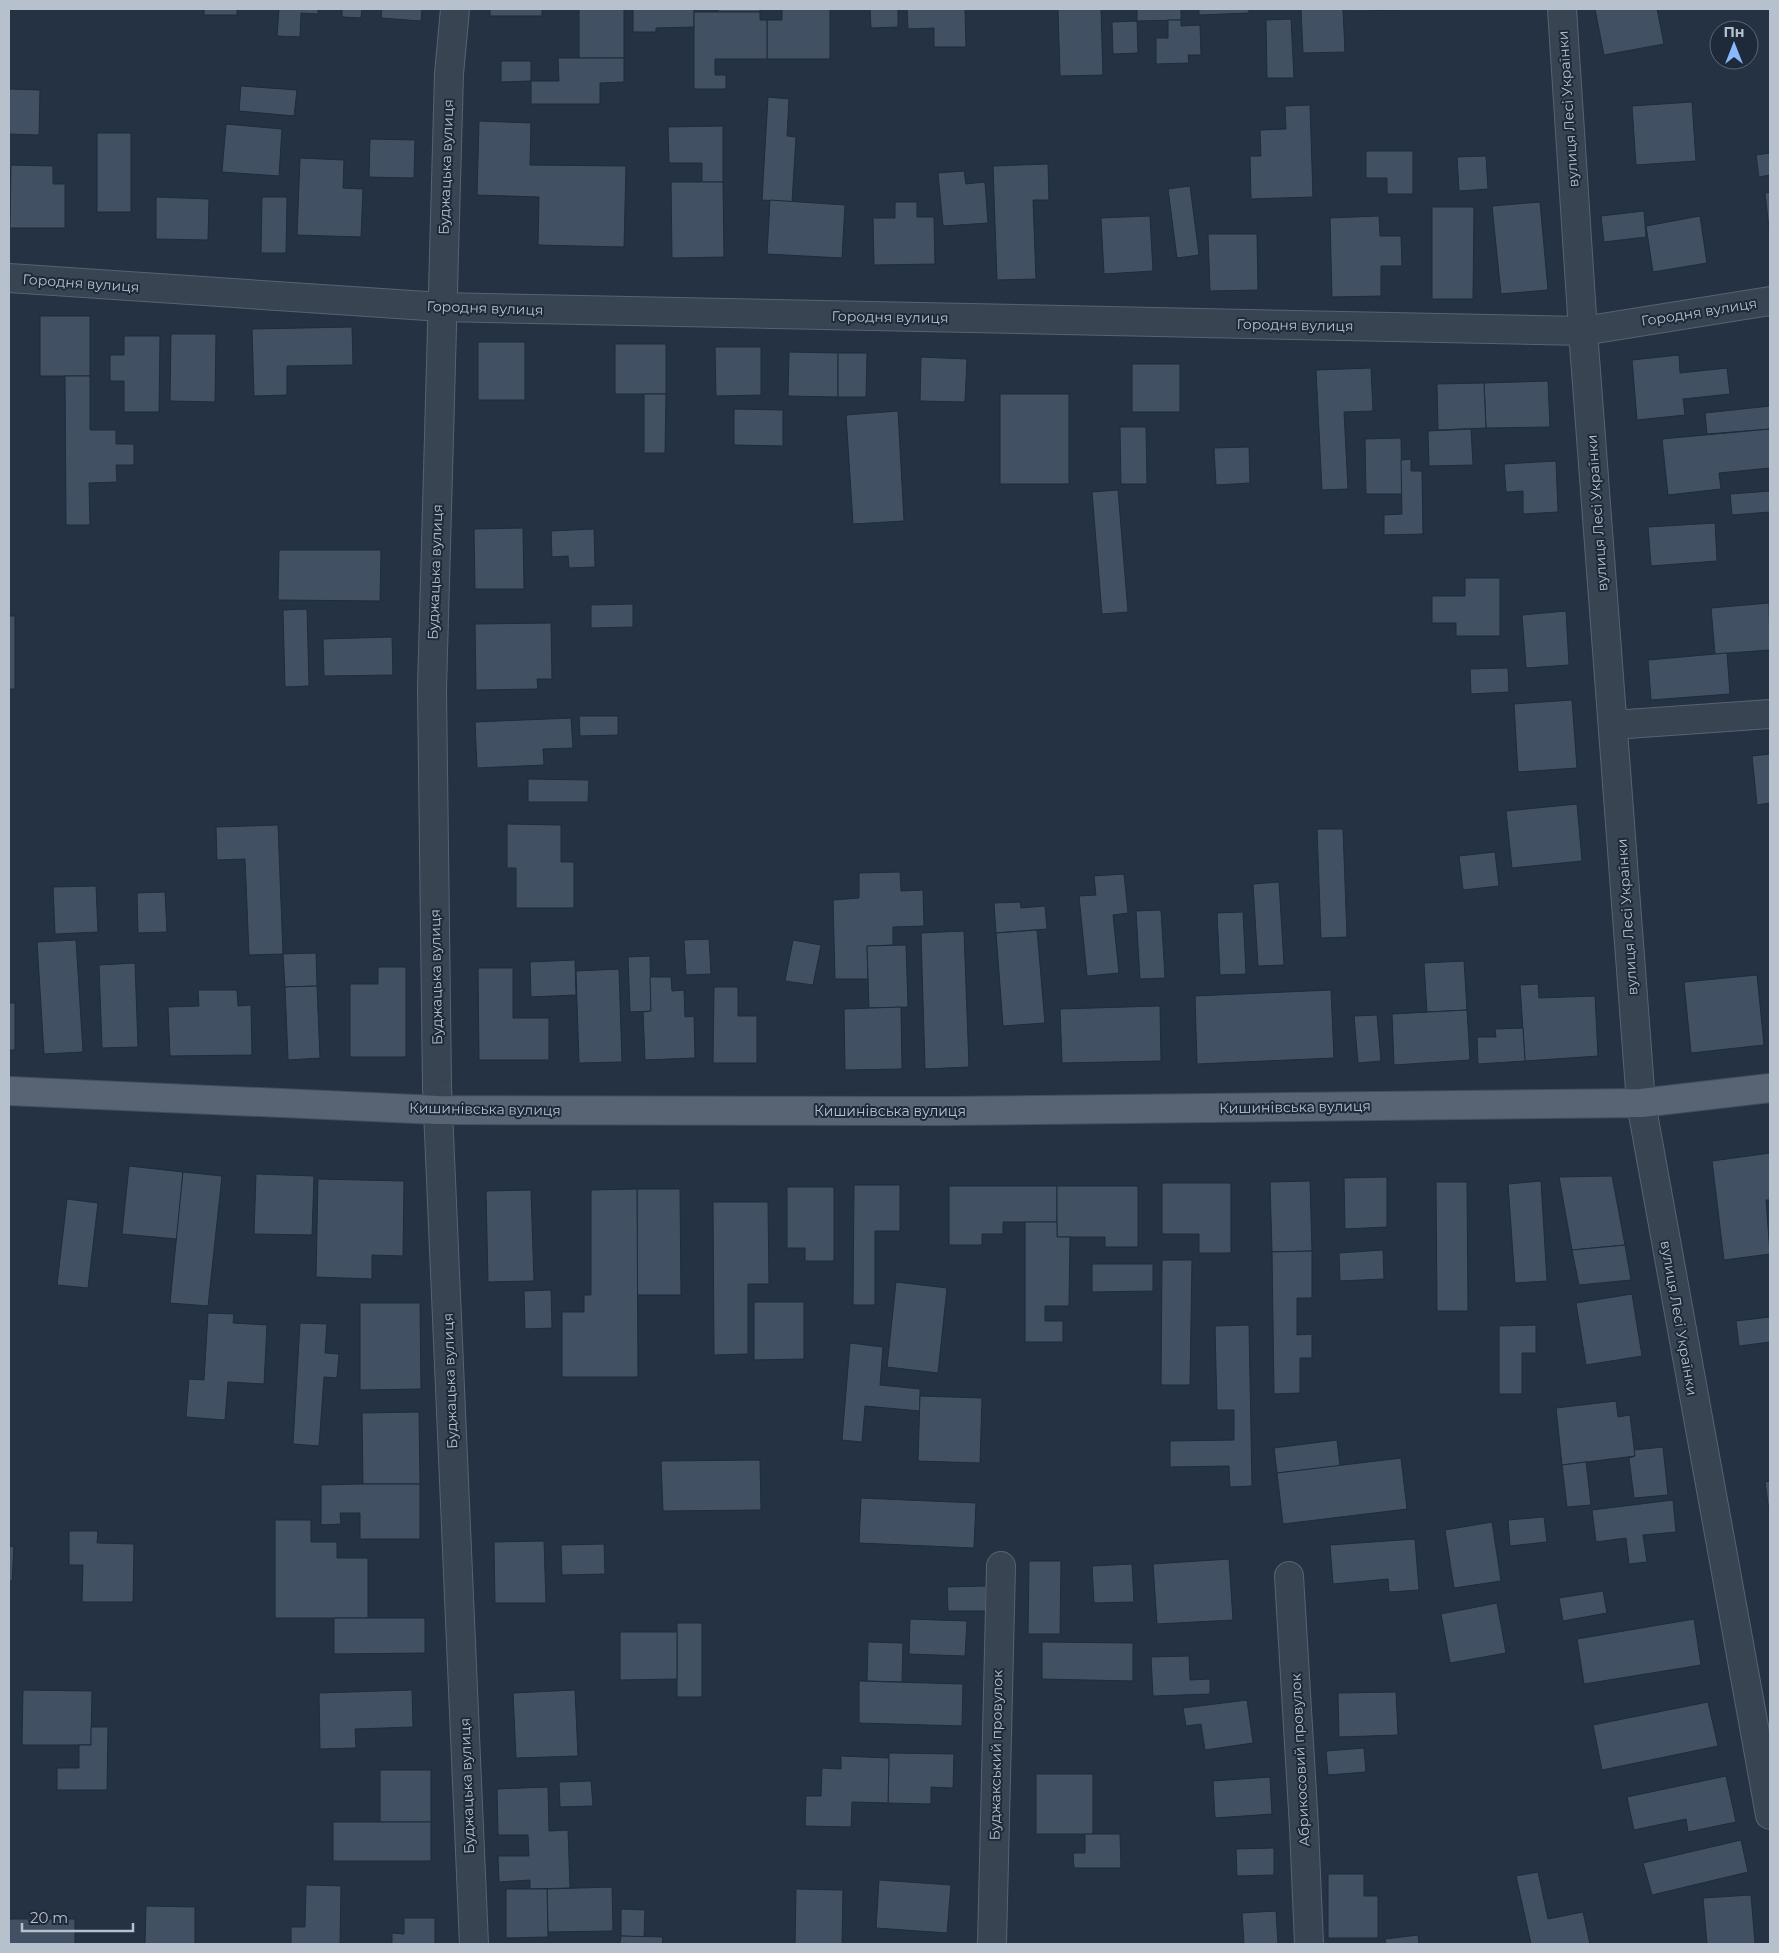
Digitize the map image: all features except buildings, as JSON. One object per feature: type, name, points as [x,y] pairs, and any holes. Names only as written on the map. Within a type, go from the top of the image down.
[{"type":"main road","name":"Кишинівська вулиця","points":[[9,1091],[438,1110],[956,1111],[1641,1103],[1770,1088]]},
{"type":"street","name":"Буджацька вулиця","points":[[455,9],[449,74],[432,689],[438,1110],[474,1944]]},
{"type":"street","name":"вулиця Лесі Українки","points":[[1562,9],[1583,331],[1641,1103],[1770,1815]]},
{"type":"street","name":"Городня вулиця","points":[[9,278],[442,307],[1583,331],[1770,301]]},
{"type":"street","points":[[1612,725],[1770,714]]},
{"type":"street","name":"Буджакський провулок","points":[[992,1944],[1001,1566]]},
{"type":"street","name":"Абрикосовий провулок","points":[[1289,1576],[1304,1827],[1308,1944]]}]
